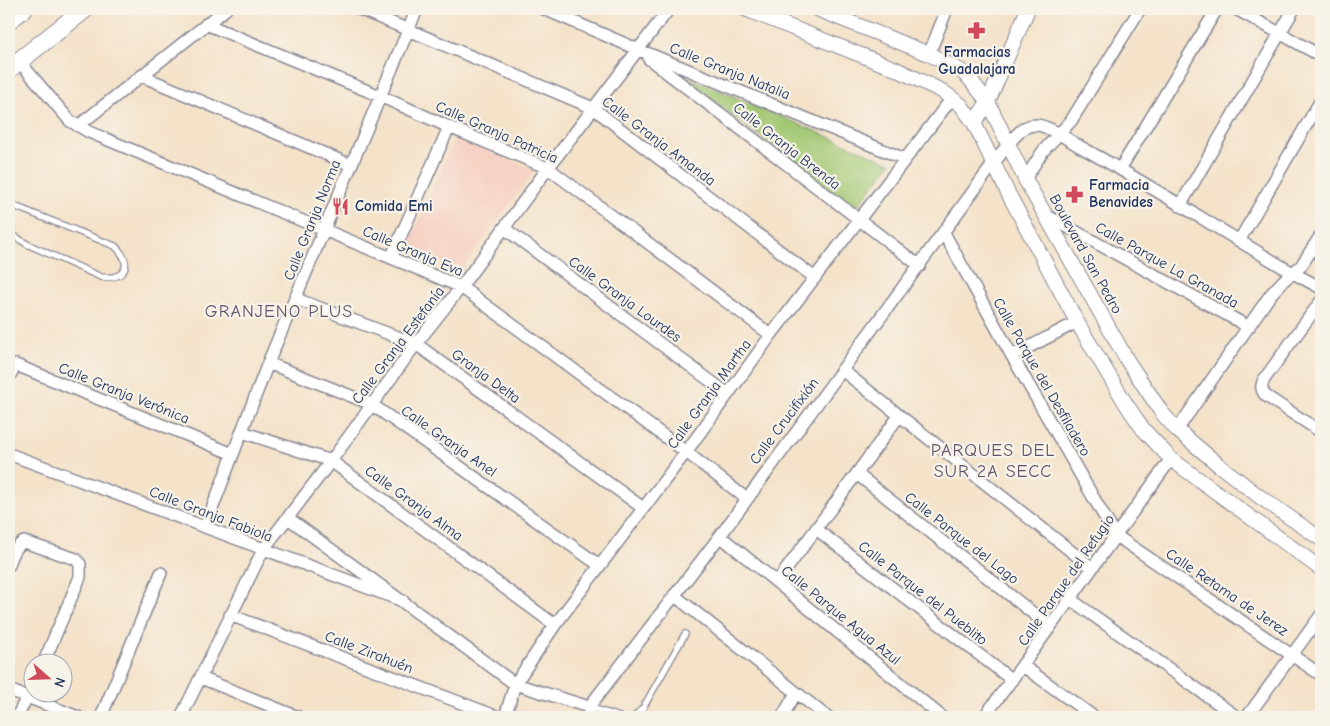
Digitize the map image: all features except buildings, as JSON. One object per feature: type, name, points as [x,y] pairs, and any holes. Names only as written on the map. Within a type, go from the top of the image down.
[{"type":"main road","points":[[9,20],[23,9]]},
{"type":"main road","points":[[14,65],[86,9]]},
{"type":"street","points":[[78,126],[226,9]]},
{"type":"street","name":"Calle Granja Amanda","points":[[359,9],[593,108],[815,278]]},
{"type":"street","name":"Calle Granja Norma","points":[[205,526],[268,363],[417,9]]},
{"type":"street","name":"Calle Granja Natalia","points":[[544,9],[905,159]]},
{"type":"street","name":"Calle Granja Estefanía","points":[[181,717],[263,550],[637,49],[669,9]]},
{"type":"street","points":[[745,9],[896,69],[962,105],[974,123],[994,165],[1077,322],[1143,430],[1171,459],[1321,569]]},
{"type":"street","name":"Boulevard San Pedro","points":[[817,9],[929,54],[965,74],[988,102],[1044,214],[1149,395],[1177,430],[1260,497],[1321,539]]},
{"type":"street","points":[[929,54],[947,9]]},
{"type":"street","points":[[974,123],[988,102],[1028,9]]},
{"type":"street","points":[[1025,179],[1042,152],[1071,121],[1140,9]]},
{"type":"street","points":[[1120,169],[1217,9]]},
{"type":"street","points":[[1236,9],[1321,56]]},
{"type":"street","points":[[1180,206],[1294,9]]},
{"type":"street","name":"Calle Granja Patricia","points":[[206,24],[548,168],[771,335]]},
{"type":"street","name":"Calle Granja Brenda","points":[[637,49],[920,266]]},
{"type":"street","name":"Calle Granja Eva","points":[[14,65],[78,126],[461,287],[747,499]]},
{"type":"street","points":[[142,76],[351,165]]},
{"type":"street","name":"Calle Granja Martha","points":[[505,717],[515,684],[554,625],[686,452],[771,335],[952,98]]},
{"type":"street","points":[[1239,242],[1321,100]]},
{"type":"street","name":"Calle Crucifixión","points":[[589,712],[920,266],[1008,144],[1022,130],[1036,124],[1059,135]]},
{"type":"street","points":[[392,258],[448,127]]},
{"type":"street","points":[[1059,135],[1120,169],[1292,273],[1321,288]]},
{"type":"street","name":"Calle Parque La Granada","points":[[1044,214],[1249,327]]},
{"type":"street","name":"Calle Granja Lourdes","points":[[504,228],[728,394]]},
{"type":"street","name":"Calle Parque del Desfiladero","points":[[944,233],[1115,535]]},
{"type":"street","points":[[1177,430],[1278,285],[1301,266],[1321,235]]},
{"type":"street","name":"Granja Delta","points":[[296,299],[416,344],[643,508]]},
{"type":"street","points":[[1321,301],[1265,378],[1261,387],[1262,392],[1266,396],[1321,432]]},
{"type":"street","points":[[1012,356],[1077,322]]},
{"type":"street","name":"Calle Granja Verónica","points":[[9,377],[12,363],[233,454]]},
{"type":"street","name":"Calle Granja Anel","points":[[268,363],[371,404],[599,566]]},
{"type":"street","points":[[842,370],[1091,567]]},
{"type":"street","points":[[777,582],[899,416]]},
{"type":"street","name":"Calle Granja Alma","points":[[242,432],[331,461],[554,625]]},
{"type":"street","name":"Calle Granja Fabiola","points":[[9,454],[205,526],[263,550],[403,600]]},
{"type":"street","name":"Calle Parque del Refugio","points":[[984,717],[1023,666],[1091,567],[1171,459]]},
{"type":"street","name":"Calle Parque del Lago","points":[[857,474],[1049,626]]},
{"type":"street","name":"Calle Granja Fabiola","points":[[288,518],[403,600],[515,684],[589,712]]},
{"type":"street","name":"Calle Parque del Pueblito","points":[[816,529],[1012,680]]},
{"type":"street","name":"Calle Retama de Jerez","points":[[1115,535],[1321,675]]},
{"type":"street","name":"Calle Parque Agua Azul","points":[[720,536],[942,717]]},
{"type":"street","points":[[9,565],[16,548],[24,542],[76,560],[80,564],[80,577],[47,654]]},
{"type":"street","points":[[101,717],[161,573]]},
{"type":"street","points":[[674,595],[827,717]]},
{"type":"street","points":[[1070,599],[1238,717]]},
{"type":"street","name":"Calle Zirahuén","points":[[230,615],[498,717]]},
{"type":"street","points":[[1247,717],[1321,615]]},
{"type":"street","points":[[1023,666],[1094,717]]},
{"type":"street","points":[[201,678],[298,717]]},
{"type":"street","points":[[9,690],[22,695]]},
{"type":"street","points":[[782,717],[796,693]]},
{"type":"street","points":[[17,717],[25,704]]},
{"type":"street","points":[[44,704],[78,717]]},
{"type":"lane","points":[[9,204],[115,246],[123,253],[126,261],[125,269],[119,276],[112,278],[101,277],[27,244],[9,233]]},
{"type":"lane","points":[[634,717],[643,708],[685,634]]},
{"type":"lane","points":[[589,712],[620,717]]},
{"type":"shaded area","points":[[455,138],[535,170],[461,270],[406,250]]},
{"type":"green space","points":[[678,73],[891,163],[855,209]]},
{"type":"place","name":"Farmacias Guadalajara","points":[[977,31]]},
{"type":"place","name":"Farmacia Benavides","points":[[1075,194]]},
{"type":"place","name":"Comida Emi","points":[[341,206]]},
{"type":"district","name":"GRANJENO PLUS","points":[[279,311]]},
{"type":"district","name":"PARQUES DEL SUR 2A SECC","points":[[993,460]]}]
